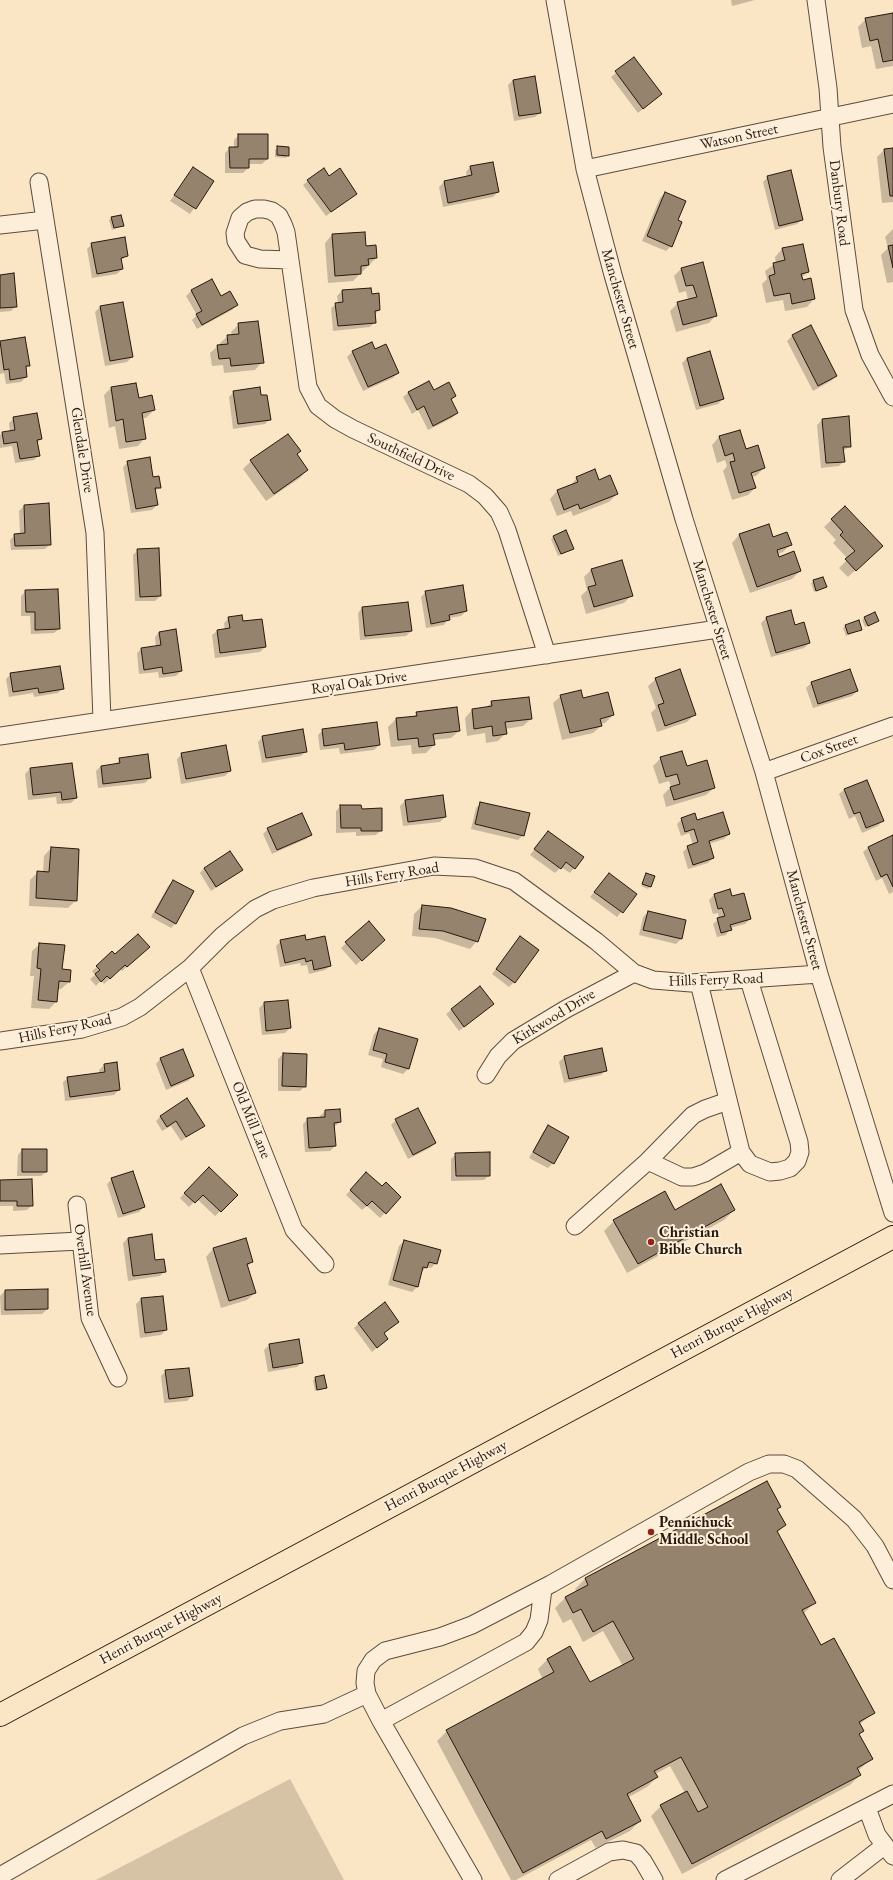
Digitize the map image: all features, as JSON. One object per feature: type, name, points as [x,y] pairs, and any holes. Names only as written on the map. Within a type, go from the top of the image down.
[{"type":"main road","name":"Henri Burque Highway","points":[[0,1715],[893,1237]]},
{"type":"street","name":"Manchester Street","points":[[554,0],[585,169],[615,283],[718,629],[764,772],[819,974],[893,1214]]},
{"type":"street","name":"Danbury Road","points":[[816,0],[828,88],[829,118],[854,310],[870,355],[893,397]]},
{"type":"street","name":"Watson Street","points":[[585,169],[893,104]]},
{"type":"street","name":"Glendale Drive","points":[[39,182],[95,533],[102,720]]},
{"type":"street","points":[[0,225],[45,220]]},
{"type":"street","name":"Southfield Drive","points":[[290,260],[308,387],[318,406],[353,430],[469,484],[484,496],[499,512],[507,530],[547,655]]},
{"type":"street","name":"Royal Oak Drive","points":[[0,736],[718,629]]},
{"type":"street","name":"Cox Street","points":[[764,772],[893,727]]},
{"type":"street","name":"Hills Ferry Road","points":[[0,1041],[82,1028],[122,1017],[140,1007],[190,968],[222,935],[255,909],[273,900],[313,888],[434,866],[474,868],[514,881],[554,909],[634,973],[653,980],[699,983],[819,974]]},
{"type":"street","name":"Old Mill Lane","points":[[190,968],[294,1230],[325,1264]]},
{"type":"street","name":"Kirkwood Drive","points":[[486,1075],[498,1056],[513,1041],[584,998],[634,973]]},
{"type":"street","points":[[699,983],[741,1152],[750,1164],[770,1172],[780,1172],[790,1168],[797,1161],[800,1152],[799,1142],[749,980]]},
{"type":"street","points":[[576,1226],[648,1161],[693,1115],[705,1108],[728,1101]]},
{"type":"street","points":[[648,1161],[682,1177],[693,1177],[741,1152]]},
{"type":"street","name":"Overhill Avenue","points":[[77,1205],[90,1318],[118,1378]]},
{"type":"street","points":[[0,1246],[80,1241]]},
{"type":"street","points":[[473,1880],[381,1721],[368,1694],[365,1683],[366,1671],[373,1660],[385,1652],[440,1637],[465,1628],[543,1589],[749,1472],[769,1464],[784,1464],[797,1469],[854,1519],[874,1546],[893,1580]]},
{"type":"street","points":[[381,1721],[526,1642],[534,1632],[539,1620],[543,1589]]},
{"type":"street","points":[[0,1876],[243,1736],[280,1721],[324,1714],[368,1694]]},
{"type":"street","points":[[725,1880],[893,1794]]},
{"type":"street","points":[[840,1880],[889,1851],[877,1834],[867,1808]]},
{"type":"street","points":[[558,1880],[609,1852],[624,1850],[636,1853],[643,1860],[654,1880]]},
{"type":"shaded area","points":[[290,1779],[344,1880],[96,1880]]},
{"type":"building","points":[[893,13],[893,60],[883,62],[878,39],[870,41],[865,18]]},
{"type":"building","points":[[634,57],[662,94],[643,109],[615,71]]},
{"type":"building","points":[[535,76],[541,113],[519,116],[513,80]]},
{"type":"building","points":[[238,134],[268,134],[268,159],[249,159],[249,168],[230,168],[229,147],[238,147]]},
{"type":"building","points":[[277,146],[289,147],[289,156],[277,155]]},
{"type":"building","points":[[893,148],[893,196],[890,196],[884,149]]},
{"type":"building","points":[[493,162],[499,192],[448,203],[444,181],[472,175],[470,166]]},
{"type":"building","points":[[193,167],[214,181],[196,209],[174,195]]},
{"type":"building","points":[[324,168],[329,176],[340,168],[357,194],[331,212],[307,180]]},
{"type":"building","points":[[791,170],[803,220],[779,226],[767,176]]},
{"type":"building","points":[[665,192],[686,201],[678,220],[682,222],[672,247],[647,236]]},
{"type":"building","points":[[121,215],[124,226],[114,228],[111,217]]},
{"type":"building","points":[[365,232],[366,246],[376,245],[377,258],[368,259],[369,265],[361,266],[361,274],[335,276],[332,234]]},
{"type":"building","points":[[125,237],[128,256],[121,258],[123,269],[97,274],[91,243]]},
{"type":"building","points":[[803,244],[809,272],[801,274],[803,280],[811,278],[815,299],[792,304],[790,293],[774,296],[769,276],[775,274],[773,263],[785,260],[782,248]]},
{"type":"building","points":[[893,245],[893,268],[888,246]]},
{"type":"building","points":[[703,262],[717,316],[683,325],[677,302],[697,297],[693,285],[686,286],[681,268]]},
{"type":"building","points":[[14,273],[17,307],[0,308],[0,275]]},
{"type":"building","points":[[212,279],[221,296],[230,291],[238,305],[202,325],[196,314],[202,311],[191,290]]},
{"type":"building","points":[[371,288],[372,294],[379,293],[380,310],[375,311],[376,323],[338,326],[335,303],[343,302],[342,290]]},
{"type":"building","points":[[123,302],[133,357],[110,361],[100,306]]},
{"type":"building","points":[[258,321],[264,363],[231,366],[230,358],[219,359],[217,345],[228,344],[227,335],[239,334],[238,323]]},
{"type":"building","points":[[811,325],[837,376],[818,386],[792,335]]},
{"type":"building","points":[[25,337],[30,366],[26,366],[27,377],[10,380],[9,369],[4,370],[0,341]]},
{"type":"building","points":[[372,342],[375,349],[386,344],[399,373],[368,387],[352,351]]},
{"type":"building","points":[[710,351],[724,399],[700,406],[687,358]]},
{"type":"building","points":[[429,381],[434,390],[449,382],[456,396],[451,399],[458,413],[433,426],[424,406],[417,410],[408,392]]},
{"type":"building","points":[[136,383],[139,398],[152,395],[155,410],[142,413],[146,439],[126,442],[123,419],[116,421],[111,387]]},
{"type":"building","points":[[260,387],[261,395],[267,395],[271,420],[238,424],[233,391]]},
{"type":"building","points":[[37,413],[42,439],[37,440],[40,456],[20,459],[17,442],[4,444],[2,432],[15,430],[13,417]]},
{"type":"building","points":[[849,416],[851,447],[843,447],[845,462],[826,463],[822,419]]},
{"type":"building","points":[[740,430],[746,449],[758,445],[765,468],[751,473],[756,488],[739,493],[730,462],[735,461],[733,453],[725,456],[719,436]]},
{"type":"building","points":[[288,434],[301,451],[297,454],[308,470],[274,494],[250,460]]},
{"type":"building","points":[[150,457],[153,477],[159,476],[161,488],[155,488],[158,505],[136,509],[127,461]]},
{"type":"building","points":[[595,469],[599,480],[610,475],[618,494],[580,509],[578,504],[564,510],[557,490],[578,482],[576,477]]},
{"type":"building","points":[[49,503],[51,545],[15,546],[14,534],[25,533],[24,505]]},
{"type":"building","points":[[845,506],[883,546],[856,571],[845,559],[855,551],[840,535],[843,532],[831,519]]},
{"type":"building","points":[[769,524],[773,537],[787,532],[792,545],[777,550],[779,557],[794,551],[801,571],[757,587],[739,534]]},
{"type":"building","points":[[566,530],[574,549],[561,554],[553,536]]},
{"type":"building","points":[[159,548],[161,596],[140,597],[137,549]]},
{"type":"building","points":[[622,560],[633,596],[594,607],[588,587],[596,585],[591,569]]},
{"type":"building","points":[[823,577],[827,587],[816,591],[813,580]]},
{"type":"building","points":[[463,585],[467,611],[449,615],[450,620],[431,624],[425,591]]},
{"type":"building","points":[[58,589],[60,629],[35,630],[35,612],[26,612],[25,590]]},
{"type":"building","points":[[408,602],[412,631],[365,636],[362,607]]},
{"type":"building","points":[[791,610],[795,625],[804,622],[810,643],[776,653],[766,617]]},
{"type":"building","points":[[875,612],[879,621],[868,626],[864,617]]},
{"type":"building","points":[[242,615],[243,621],[262,619],[266,647],[220,653],[217,630],[230,628],[228,617]]},
{"type":"building","points":[[859,620],[862,630],[848,634],[845,625]]},
{"type":"building","points":[[176,629],[182,671],[163,674],[162,667],[144,670],[141,648],[161,645],[159,632]]},
{"type":"building","points":[[60,666],[64,689],[39,693],[38,688],[13,692],[10,673]]},
{"type":"building","points":[[680,669],[696,715],[665,726],[658,705],[664,703],[655,678]]},
{"type":"building","points":[[850,669],[858,691],[818,704],[811,682]]},
{"type":"building","points":[[581,690],[583,698],[608,692],[614,715],[600,719],[602,726],[570,733],[560,695]]},
{"type":"building","points":[[529,697],[532,719],[505,722],[507,734],[493,736],[492,726],[474,729],[472,709],[492,706],[491,701]]},
{"type":"building","points":[[457,707],[460,731],[433,734],[435,745],[419,747],[418,738],[398,740],[396,718],[417,716],[416,712]]},
{"type":"building","points":[[377,722],[380,745],[345,750],[344,743],[324,746],[322,729]]},
{"type":"building","points":[[303,729],[307,752],[266,758],[262,736]]},
{"type":"building","points":[[226,745],[231,771],[186,779],[181,753]]},
{"type":"building","points":[[682,751],[687,766],[707,760],[715,788],[674,800],[670,787],[680,784],[677,774],[666,777],[660,757]]},
{"type":"building","points":[[148,754],[151,778],[103,784],[101,766],[120,763],[119,758]]},
{"type":"building","points":[[72,763],[77,798],[62,800],[61,792],[33,795],[30,768]]},
{"type":"building","points":[[867,780],[884,821],[866,828],[860,812],[854,814],[844,789]]},
{"type":"building","points":[[443,795],[446,817],[408,822],[405,800]]},
{"type":"building","points":[[480,802],[530,813],[524,836],[475,824]]},
{"type":"building","points":[[340,805],[361,805],[362,809],[382,808],[382,831],[361,831],[361,828],[341,828]]},
{"type":"building","points":[[723,812],[730,834],[709,841],[714,858],[693,865],[687,846],[698,842],[694,829],[685,832],[681,818],[695,813],[697,820]]},
{"type":"building","points":[[302,813],[312,835],[277,850],[267,828]]},
{"type":"building","points":[[548,831],[584,857],[575,869],[566,862],[561,869],[534,849]]},
{"type":"building","points":[[893,835],[893,887],[887,874],[881,877],[868,847]]},
{"type":"building","points":[[51,847],[79,849],[77,901],[36,898],[37,871],[49,872]]},
{"type":"building","points":[[230,851],[243,870],[216,887],[204,868]]},
{"type":"building","points":[[609,873],[637,894],[623,913],[594,892]]},
{"type":"building","points":[[646,873],[655,876],[651,887],[642,884]]},
{"type":"building","points":[[173,880],[194,891],[176,924],[155,912]]},
{"type":"building","points":[[730,889],[732,896],[744,893],[751,919],[730,925],[732,930],[721,933],[717,918],[725,916],[722,908],[718,909],[714,894]]},
{"type":"building","points":[[422,905],[451,908],[486,919],[478,942],[443,931],[419,929]]},
{"type":"building","points":[[648,911],[686,920],[682,939],[643,930]]},
{"type":"building","points":[[369,921],[385,940],[362,961],[345,942]]},
{"type":"building","points":[[138,934],[150,947],[127,967],[125,965],[110,979],[107,976],[101,982],[95,974],[100,970],[96,966],[112,951],[115,954]]},
{"type":"building","points":[[305,935],[306,940],[325,936],[331,966],[314,970],[312,960],[306,962],[305,958],[285,963],[280,940]]},
{"type":"building","points":[[520,936],[539,950],[515,983],[496,969]]},
{"type":"building","points":[[39,943],[65,945],[62,969],[71,970],[70,982],[59,981],[57,1002],[38,1000],[41,969],[37,968]]},
{"type":"building","points":[[480,986],[494,1004],[464,1027],[451,1009]]},
{"type":"building","points":[[288,1000],[291,1028],[266,1031],[264,1002]]},
{"type":"building","points":[[379,1028],[418,1039],[409,1069],[385,1062],[387,1054],[373,1050]]},
{"type":"building","points":[[602,1048],[607,1071],[569,1079],[564,1056]]},
{"type":"building","points":[[183,1049],[194,1076],[171,1086],[160,1058]]},
{"type":"building","points":[[283,1053],[307,1054],[306,1087],[282,1086]]},
{"type":"building","points":[[117,1062],[120,1090],[70,1097],[67,1077],[105,1072],[104,1064]]},
{"type":"building","points":[[187,1098],[205,1126],[186,1137],[176,1121],[167,1127],[160,1116]]},
{"type":"building","points":[[418,1108],[436,1143],[413,1155],[395,1119]]},
{"type":"building","points":[[340,1109],[341,1122],[334,1123],[336,1146],[309,1148],[307,1118],[325,1117],[325,1110]]},
{"type":"building","points":[[548,1125],[569,1137],[554,1164],[533,1152]]},
{"type":"building","points":[[22,1149],[47,1149],[47,1172],[22,1172]]},
{"type":"building","points":[[490,1152],[490,1176],[456,1176],[455,1153]]},
{"type":"building","points":[[209,1167],[238,1195],[221,1212],[203,1195],[195,1203],[184,1193]]},
{"type":"building","points":[[133,1171],[145,1207],[123,1214],[111,1178]]},
{"type":"building","points":[[366,1172],[382,1186],[386,1182],[401,1197],[386,1214],[372,1201],[367,1206],[350,1190]]},
{"type":"building","points":[[32,1179],[33,1206],[17,1206],[17,1201],[0,1201],[0,1180]]},
{"type":"building","name":"Christian Bible Church","points":[[721,1184],[735,1210],[638,1264],[613,1220],[665,1191],[675,1210]]},
{"type":"building","points":[[152,1234],[155,1260],[164,1259],[166,1272],[133,1276],[128,1238]]},
{"type":"building","points":[[246,1238],[253,1262],[247,1264],[256,1293],[229,1301],[213,1248]]},
{"type":"building","points":[[404,1240],[441,1250],[437,1264],[429,1262],[427,1268],[423,1267],[418,1287],[393,1280]]},
{"type":"building","points":[[48,1289],[48,1309],[5,1310],[5,1290]]},
{"type":"building","points":[[163,1296],[167,1330],[145,1333],[141,1298]]},
{"type":"building","points":[[385,1302],[399,1322],[384,1333],[388,1339],[377,1348],[358,1323]]},
{"type":"building","points":[[299,1339],[303,1363],[273,1368],[269,1344]]},
{"type":"building","points":[[189,1368],[193,1396],[169,1399],[165,1370]]},
{"type":"building","points":[[324,1375],[327,1388],[317,1390],[315,1377]]},
{"type":"building","points":[[767,1481],[781,1507],[777,1509],[786,1525],[777,1531],[816,1603],[802,1610],[821,1645],[834,1638],[875,1713],[859,1722],[864,1731],[859,1734],[873,1759],[857,1768],[861,1775],[692,1864],[660,1805],[687,1791],[698,1812],[708,1807],[681,1757],[654,1771],[658,1777],[627,1794],[641,1821],[606,1839],[602,1831],[523,1873],[446,1730],[554,1672],[547,1659],[570,1646],[590,1682],[634,1659],[613,1621],[593,1632],[581,1609],[573,1613],[565,1597],[588,1585],[585,1578]]},
{"type":"place","name":"Christian Bible Church","points":[[651,1242]]},
{"type":"place","name":"Pennichuck Middle School","points":[[651,1532]]}]
